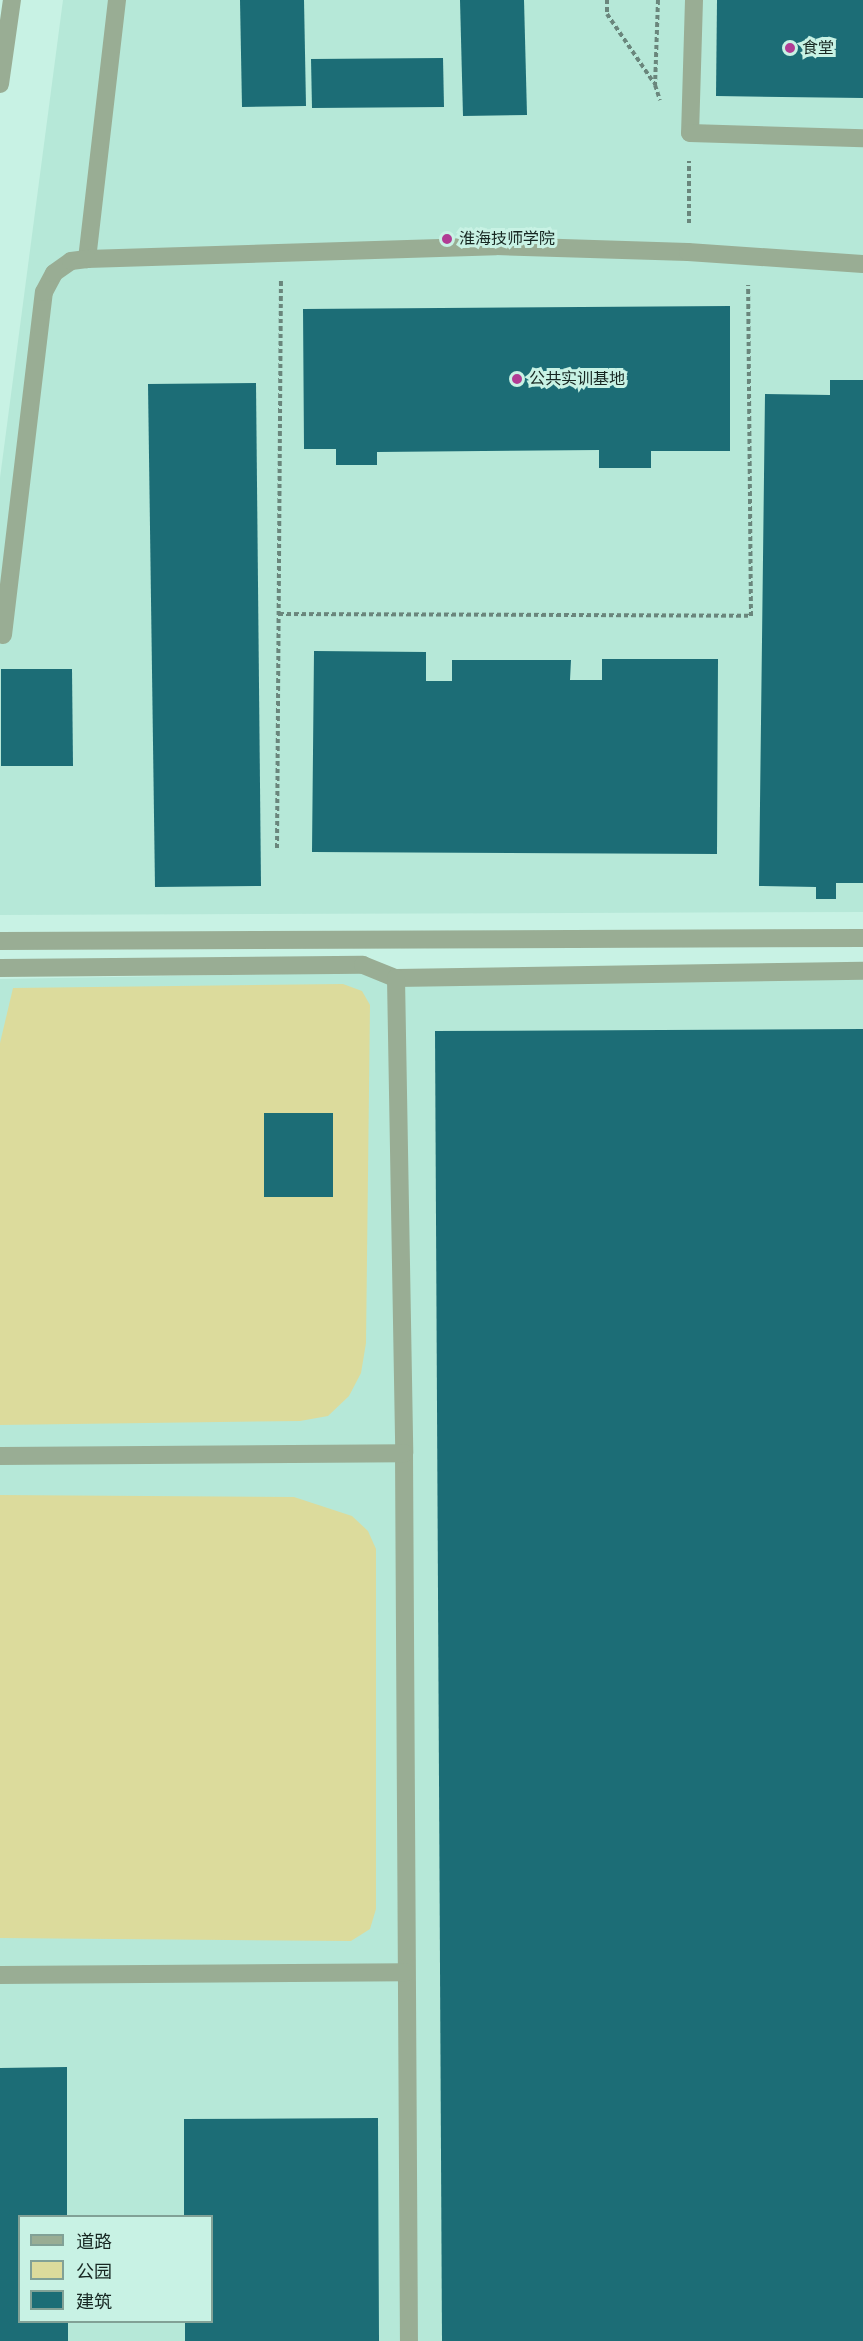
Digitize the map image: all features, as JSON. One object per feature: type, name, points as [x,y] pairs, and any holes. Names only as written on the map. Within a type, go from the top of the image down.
[{"type":"street","points":[[0,84],[12,0]]},
{"type":"street","points":[[87,259],[117,0]]},
{"type":"street","points":[[694,0],[690,133],[863,138]]},
{"type":"street","points":[[3,635],[44,292],[54,273],[70,261],[281,251],[496,246],[688,252],[863,264]]},
{"type":"street","points":[[0,941],[863,938]]},
{"type":"street","points":[[0,968],[363,965],[396,978],[863,971]]},
{"type":"street","points":[[396,978],[404,1453],[409,2341]]},
{"type":"street","points":[[0,1456],[404,1453]]},
{"type":"street","points":[[0,1975],[406,1972]]},
{"type":"path","points":[[607,0],[607,14],[655,85]]},
{"type":"path","points":[[688,252],[690,133]]},
{"type":"path","points":[[277,848],[281,251]]},
{"type":"path","points":[[279,614],[751,616],[748,256]]},
{"type":"shaded area","name":"淮海技师学院","points":[[63,0],[863,0],[863,912],[0,915],[0,478]]},
{"type":"shaded area","points":[[863,964],[863,2341],[0,2341],[0,979]]},
{"type":"green space","points":[[343,984],[362,991],[370,1005],[366,1343],[361,1373],[349,1396],[328,1416],[300,1421],[0,1425],[0,1043],[13,988]]},
{"type":"green space","points":[[0,1495],[294,1497],[352,1516],[368,1531],[376,1549],[376,1909],[370,1929],[351,1941],[0,1938]]},
{"type":"building","points":[[240,0],[304,0],[306,106],[242,107]]},
{"type":"building","points":[[460,0],[524,0],[527,115],[463,116]]},
{"type":"building","name":"食堂","points":[[717,0],[863,0],[863,98],[716,96]]},
{"type":"building","points":[[443,58],[444,107],[312,108],[311,59]]},
{"type":"building","name":"公共实训基地","points":[[730,306],[730,451],[651,451],[651,468],[599,468],[599,450],[377,452],[377,465],[336,465],[336,449],[304,449],[303,309]]},
{"type":"building","points":[[830,380],[863,380],[863,883],[836,883],[836,899],[816,899],[816,887],[759,886],[765,394],[830,395]]},
{"type":"building","points":[[256,383],[261,886],[155,887],[148,384]]},
{"type":"building","points":[[314,651],[426,652],[426,681],[452,681],[452,660],[571,660],[570,680],[602,680],[602,659],[718,659],[717,854],[312,852]]},
{"type":"building","points":[[1,669],[72,669],[73,766],[1,766]]},
{"type":"building","points":[[863,1029],[863,2341],[442,2341],[435,1031]]},
{"type":"building","points":[[264,1113],[333,1113],[333,1197],[264,1197]]},
{"type":"building","points":[[67,2067],[67,2215],[18,2215],[18,2323],[68,2323],[68,2341],[0,2341],[0,2068]]},
{"type":"building","points":[[378,2118],[379,2341],[185,2341],[185,2323],[213,2323],[213,2215],[184,2215],[184,2119]]},
{"type":"place","name":"食堂","points":[[790,48]]},
{"type":"place","name":"淮海技师学院","points":[[447,239]]},
{"type":"place","name":"公共实训基地","points":[[517,379]]}]
